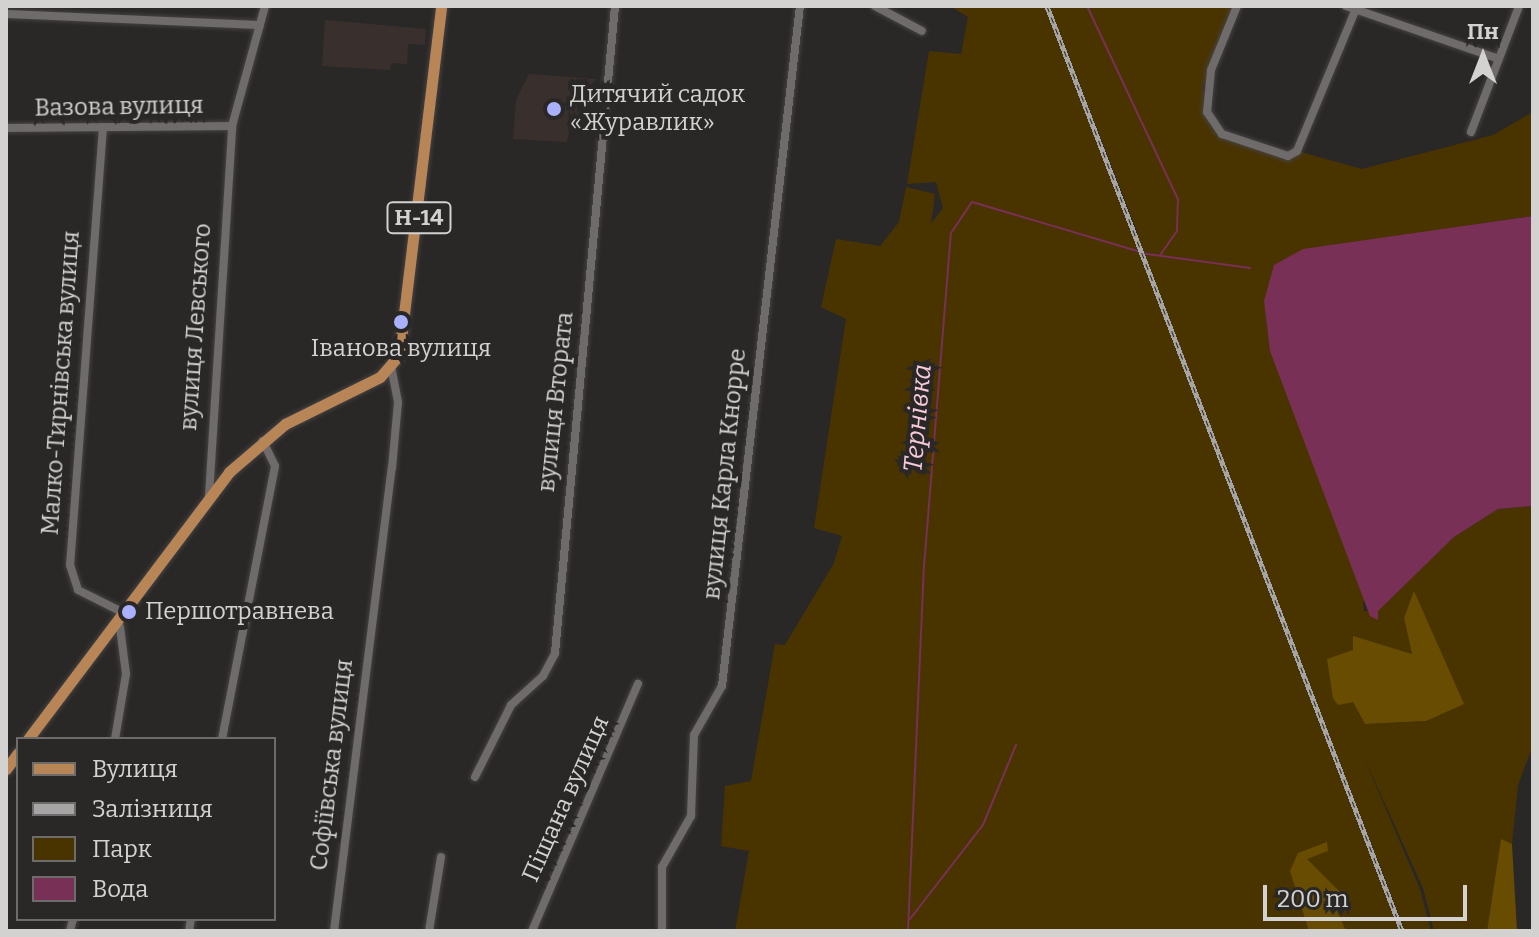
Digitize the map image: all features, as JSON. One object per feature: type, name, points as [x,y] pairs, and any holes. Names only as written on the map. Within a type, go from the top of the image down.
[{"type":"main road","name":"Н-14","points":[[391,367],[405,335],[441,6]]},
{"type":"main road","points":[[30,737],[117,625],[122,612],[209,496],[263,441],[391,367]]},
{"type":"street","name":"вулиця Левського","points":[[209,496],[232,126],[265,6]]},
{"type":"street","name":"вулиця Втората","points":[[475,777],[511,705],[543,676],[555,653],[615,6]]},
{"type":"street","name":"вулиця Карла Кнорре","points":[[662,931],[662,867],[691,816],[694,735],[722,686],[800,6]]},
{"type":"street","points":[[875,6],[922,31]]},
{"type":"street","points":[[1237,6],[1211,70],[1207,112],[1222,134],[1288,156],[1297,151],[1353,7],[1496,58]]},
{"type":"street","points":[[1471,132],[1496,58],[1519,6]]},
{"type":"street","points":[[6,14],[260,25]]},
{"type":"street","name":"Вазова вулиця","points":[[6,128],[232,126]]},
{"type":"street","name":"Малко-Тирнівська вулиця","points":[[103,127],[70,565],[78,590],[122,612]]},
{"type":"street","name":"Софіївська вулиця","points":[[334,931],[392,468],[398,402],[391,367]]},
{"type":"street","points":[[222,737],[275,466],[263,441]]},
{"type":"street","points":[[115,737],[126,674],[117,625]]},
{"type":"street","name":"Піщана вулиця","points":[[532,931],[638,684]]},
{"type":"street","points":[[429,931],[441,857]]},
{"type":"shaded area","points":[[325,20],[426,29],[425,45],[408,44],[407,64],[391,63],[390,70],[322,66]]},
{"type":"shaded area","name":"Дитячий садок «Журавлик»","points":[[529,74],[596,79],[592,120],[576,119],[566,142],[513,139],[516,100]]},
{"type":"shaded area","points":[[1414,591],[1464,704],[1426,721],[1365,724],[1353,702],[1338,705],[1333,698],[1327,659],[1353,650],[1353,636],[1412,654],[1404,618]]},
{"type":"shaded area","points":[[1501,839],[1512,844],[1517,931],[1487,931]]},
{"type":"shaded area","points":[[1327,842],[1328,851],[1307,859],[1340,892],[1334,905],[1346,931],[1309,931],[1290,871],[1298,853]]},
{"type":"green space","points":[[950,6],[1046,6],[1131,233],[1138,234],[1049,6],[1235,6],[1203,86],[1205,112],[1221,136],[1285,160],[1297,151],[1362,169],[1493,135],[1533,112],[1533,216],[1471,225],[1363,603],[1364,611],[1378,610],[1454,537],[1498,509],[1533,506],[1533,745],[1518,785],[1512,844],[1501,840],[1487,931],[1434,931],[1423,888],[1361,751],[1420,889],[1431,931],[1405,931],[1152,280],[1400,931],[735,931],[749,851],[721,846],[725,786],[751,781],[775,644],[785,645],[834,563],[842,536],[814,528],[846,319],[821,307],[836,239],[880,246],[899,222],[906,187],[935,194],[931,224],[943,208],[936,182],[907,184],[929,51],[961,54],[968,17]],"holes":[[[1415,592],[1426,721],[1365,724],[1353,702],[1353,637],[1412,654],[1404,618]]]},
{"type":"water","points":[[1533,216],[1533,506],[1498,509],[1454,537],[1378,611],[1378,620],[1370,616],[1270,351],[1264,301],[1274,265],[1303,249]]},
{"type":"waterway","points":[[1087,6],[1178,199],[1177,231],[1160,255]]},
{"type":"waterway","name":"Тернівка","points":[[908,931],[924,567],[951,233],[972,202],[1147,254],[1250,268]]},
{"type":"waterway","points":[[910,919],[983,825],[1016,745]]},
{"type":"railway","points":[[1047,6],[1402,931]]},
{"type":"place","name":"Дитячий садок «Журавлик»","points":[[554,109]]},
{"type":"place","name":"Іванова вулиця","points":[[401,322]]},
{"type":"place","name":"Першотравнева","points":[[129,612]]}]
